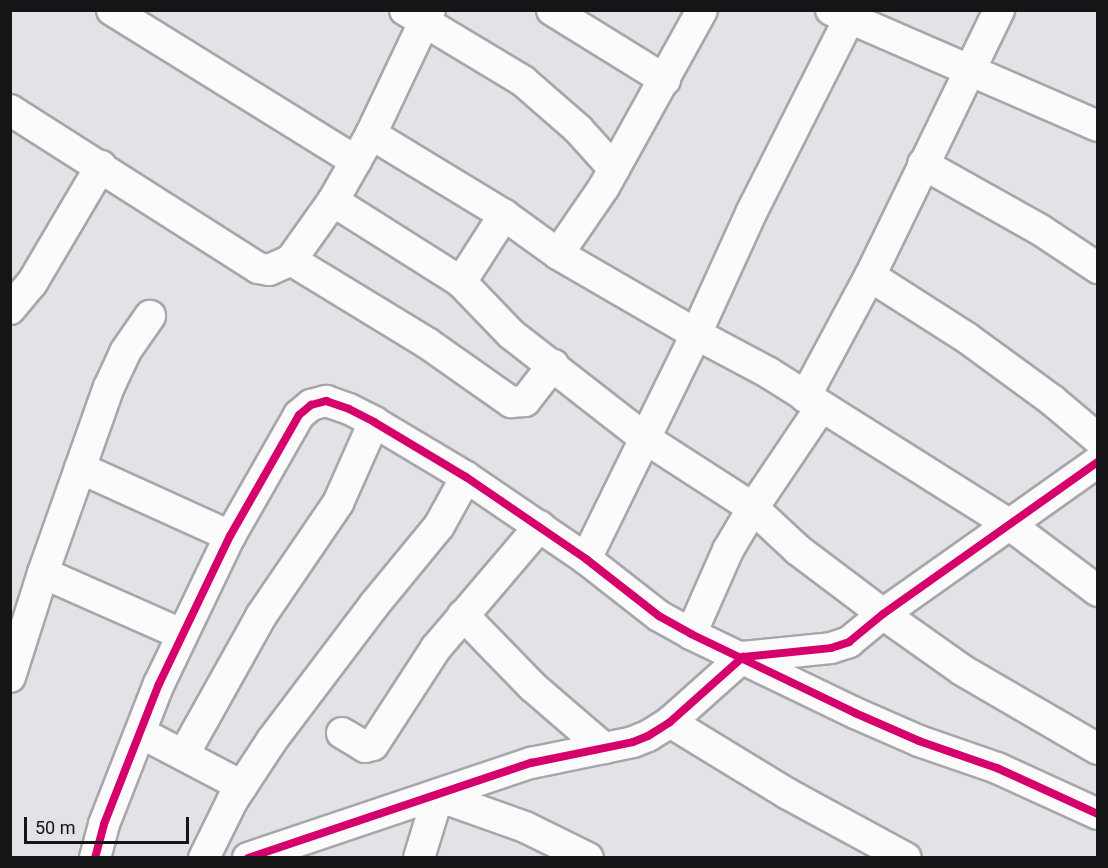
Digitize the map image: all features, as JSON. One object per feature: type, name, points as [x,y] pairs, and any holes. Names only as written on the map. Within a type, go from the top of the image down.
[{"type":"street","points":[[111,10],[356,161]]},
{"type":"street","points":[[552,10],[665,80]]},
{"type":"street","points":[[558,254],[614,169],[702,10]]},
{"type":"street","points":[[691,634],[728,550],[813,402],[923,164],[999,10]]},
{"type":"street","points":[[10,110],[258,268],[269,270],[291,260],[333,201],[371,134],[419,14],[523,81],[578,129],[614,169]]},
{"type":"street","points":[[586,560],[696,334],[840,15],[1098,126]]},
{"type":"street","points":[[371,134],[504,215],[558,254],[696,334],[769,373],[1010,525],[1098,591]]},
{"type":"street","points":[[923,164],[1039,229],[1098,268]]},
{"type":"street","points":[[13,302],[32,283],[101,166]]},
{"type":"street","points":[[333,201],[461,282],[511,334],[646,440],[753,508],[798,550],[883,614],[962,670],[1098,749]]},
{"type":"street","points":[[461,282],[504,215]]},
{"type":"street","points":[[291,260],[410,332],[511,402],[525,401],[553,365]]},
{"type":"street","points":[[870,276],[967,338],[1053,401],[1098,439]]},
{"type":"street","points":[[10,678],[43,573],[109,387],[125,352],[150,316]]},
{"type":"street","points":[[95,858],[104,824],[181,634],[230,536],[299,415],[310,405],[326,401],[349,409],[374,422],[466,477],[540,526],[659,616],[691,634],[743,657],[855,713],[919,741],[997,768],[1098,813]]},
{"type":"street","points":[[184,754],[261,616],[334,511],[374,422]]},
{"type":"street","points":[[248,858],[531,763],[633,742],[670,722],[743,657],[831,648],[849,642],[883,614],[1098,462]]},
{"type":"street","points":[[80,468],[230,536]]},
{"type":"street","points":[[204,858],[231,801],[327,667],[439,526],[466,477]]},
{"type":"street","points":[[342,733],[365,747],[373,745],[436,648],[540,526]]},
{"type":"street","points":[[43,573],[181,634]]},
{"type":"street","points":[[463,615],[533,687],[603,748]]},
{"type":"street","points":[[670,722],[788,794],[906,858]]},
{"type":"street","points":[[141,733],[242,786]]},
{"type":"street","points":[[419,858],[438,796]]},
{"type":"street","points":[[438,796],[525,827],[588,858]]},
{"type":"cycle path","points":[[95,858],[104,824],[159,684],[230,536],[299,415],[311,405],[326,401],[349,409],[374,422],[466,477],[586,559],[659,616],[691,634],[855,713],[919,741],[997,768],[1098,814]]},
{"type":"cycle path","points":[[248,858],[531,763],[633,742],[648,736],[670,722],[743,657],[831,648],[849,642],[883,614],[1098,462]]}]
